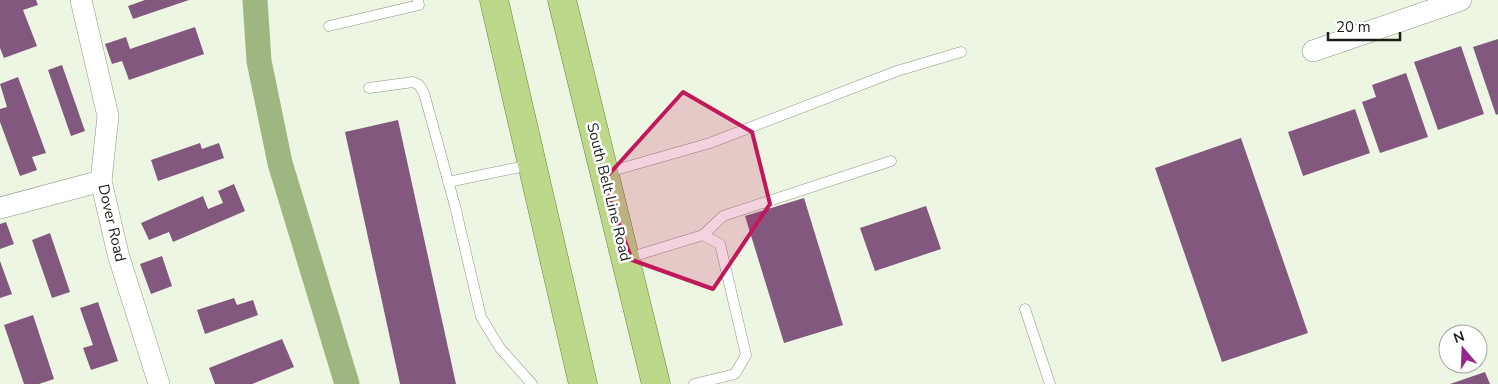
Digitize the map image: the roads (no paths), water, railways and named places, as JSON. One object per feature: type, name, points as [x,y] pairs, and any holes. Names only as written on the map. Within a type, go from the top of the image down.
[{"type":"main road","points":[[494,0],[583,384]]},
{"type":"main road","name":"South Belt Line Road","points":[[562,0],[656,384]]},
{"type":"street","name":"Dover Road","points":[[81,0],[108,116],[101,181],[118,254],[159,384]]},
{"type":"street","points":[[1313,51],[1461,0]]},
{"type":"street","points":[[0,208],[101,181]]},
{"type":"lane","points":[[329,26],[420,5],[418,0]]},
{"type":"lane","points":[[604,173],[710,144],[897,71],[961,52]]},
{"type":"lane","points":[[369,88],[413,82],[419,85],[424,93],[481,317],[500,348],[532,384]]},
{"type":"lane","points":[[625,259],[703,235],[723,216],[891,162]]},
{"type":"lane","points":[[448,182],[533,165]]},
{"type":"lane","points":[[694,384],[735,374],[746,355],[720,244],[703,235]]},
{"type":"lane","points":[[1025,309],[1050,384]]},
{"type":"waterway","points":[[255,0],[259,61],[280,163],[347,384]]}]
